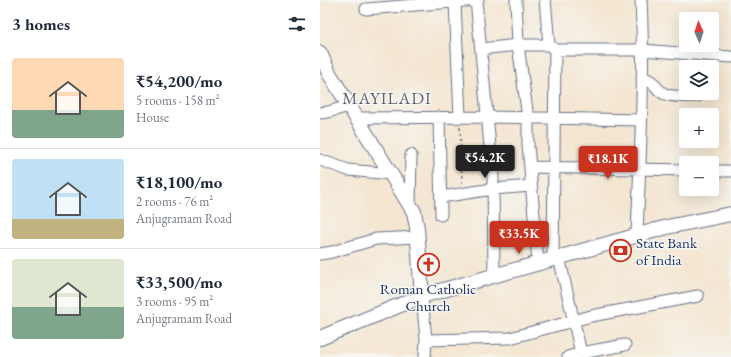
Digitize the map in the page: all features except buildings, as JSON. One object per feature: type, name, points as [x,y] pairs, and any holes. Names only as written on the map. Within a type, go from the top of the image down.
[{"type":"main road","points":[[320,53],[329,73],[352,112],[410,204],[416,219],[422,296]]},
{"type":"main road","points":[[320,338],[422,296],[667,226],[731,214]]},
{"type":"street","points":[[366,9],[406,3],[477,0],[493,189],[494,276]]},
{"type":"street","points":[[516,0],[518,45],[528,118],[530,167],[538,264]]},
{"type":"street","points":[[545,0],[552,47],[556,258],[581,353]]},
{"type":"street","points":[[637,235],[642,78],[641,0]]},
{"type":"street","points":[[454,2],[460,117]]},
{"type":"street","points":[[481,49],[518,45],[642,50],[731,57]]},
{"type":"street","points":[[642,78],[653,82],[661,92],[665,94],[679,96]]},
{"type":"street","points":[[320,113],[352,112],[439,118],[488,117],[641,120]]},
{"type":"street","points":[[439,118],[441,215]]},
{"type":"street","points":[[410,204],[411,155]]},
{"type":"street","points":[[320,160],[348,170],[392,174]]},
{"type":"street","points":[[530,167],[679,170]]},
{"type":"street","points":[[719,171],[731,171]]},
{"type":"street","points":[[441,197],[493,189],[532,186]]},
{"type":"street","points":[[320,254],[376,239],[418,237]]},
{"type":"street","points":[[422,296],[426,340],[425,357]]},
{"type":"street","points":[[426,340],[510,338],[591,316],[698,296]]},
{"type":"street","points":[[568,357],[581,353],[625,345]]},
{"type":"path","points":[[460,117],[462,194]]},
{"type":"place","name":"State Bank of India","points":[[620,251]]},
{"type":"place","name":"Roman Catholic Church","points":[[428,265]]},
{"type":"district","name":"MAYILADI","points":[[387,98]]}]
